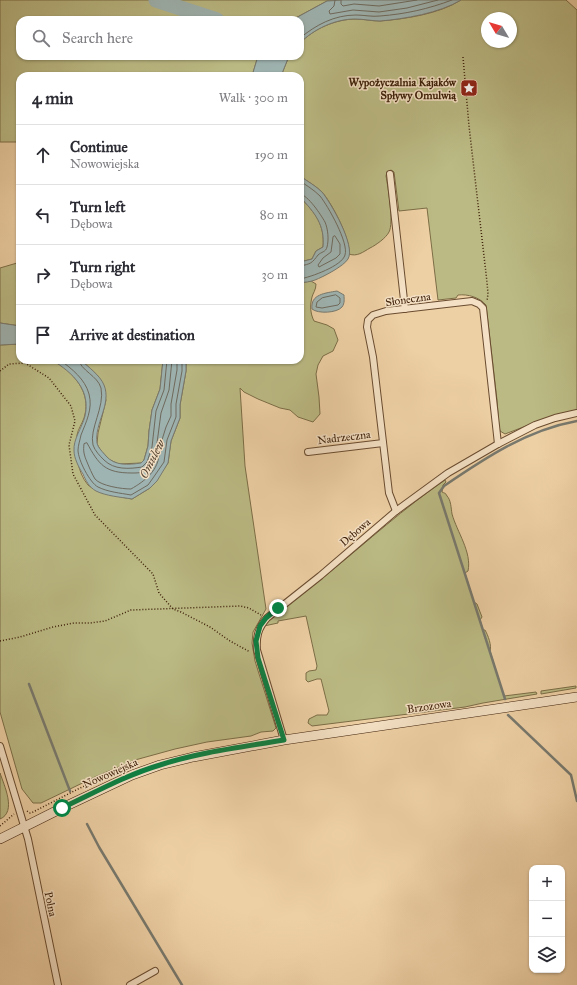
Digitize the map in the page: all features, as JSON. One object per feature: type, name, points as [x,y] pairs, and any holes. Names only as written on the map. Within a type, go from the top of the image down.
[{"type":"main road","name":"Brzozowa","points":[[284,740],[577,697]]},
{"type":"main road","name":"Nowowiejska","points":[[0,840],[132,774],[160,764],[284,740]]},
{"type":"street","points":[[390,174],[405,309]]},
{"type":"street","name":"Słoneczna","points":[[396,511],[389,493],[373,357],[367,327],[368,320],[373,315],[386,312],[472,301],[479,304],[483,308]]},
{"type":"street","points":[[483,308],[498,444]]},
{"type":"street","name":"Dębowa","points":[[284,740],[258,658],[256,641],[257,635],[260,626],[266,618],[320,576],[396,511],[448,474],[498,444],[535,425],[555,418],[577,413]]},
{"type":"street","name":"Nadrzeczna","points":[[308,452],[383,443]]},
{"type":"street","name":"Polna","points":[[0,746],[24,827],[58,985]]},
{"type":"street","points":[[130,985],[155,971]]},
{"type":"path","points":[[463,58],[488,294],[487,301],[483,308]]},
{"type":"path","points":[[0,371],[9,364],[16,364]]},
{"type":"path","points":[[27,364],[49,378],[71,406],[76,422],[69,445],[73,474],[95,515],[153,574],[159,593],[173,609],[182,612],[210,627],[258,658]]},
{"type":"path","points":[[0,641],[20,637],[60,625],[106,621],[131,610],[240,606],[249,608],[266,618]]},
{"type":"shaded area","points":[[0,0],[343,0],[327,1],[299,16],[16,16],[16,60],[257,60],[253,72],[16,72],[16,142],[0,142]]},
{"type":"shaded area","points":[[461,0],[566,0],[577,10],[577,410],[555,415],[505,434],[500,431],[499,427],[486,305],[477,298],[466,295],[458,295],[456,298],[438,300],[427,208],[399,211],[394,172],[391,170],[387,172],[386,176],[391,213],[389,232],[386,237],[375,245],[355,255],[349,254],[349,248],[344,231],[330,203],[321,191],[304,179],[304,72],[283,72],[287,60],[304,60],[304,39],[311,33],[325,26],[348,19],[380,21],[400,19],[443,9]]},
{"type":"shaded area","points":[[304,201],[318,219],[321,225],[323,239],[323,247],[316,251],[312,259],[304,261]]},
{"type":"shaded area","points":[[16,263],[16,325],[0,323],[0,268]]},
{"type":"shaded area","points":[[311,281],[316,284],[311,306],[314,321],[334,329],[338,340],[333,351],[323,356],[318,365],[316,374],[320,414],[313,422],[298,417],[290,410],[280,408],[258,399],[244,392],[240,388],[245,466],[266,609],[253,632],[252,643],[255,661],[276,728],[273,731],[261,732],[251,736],[207,742],[135,760],[97,776],[41,803],[33,803],[22,789],[0,712],[0,345],[16,344],[16,364],[58,364],[73,376],[83,390],[86,401],[83,420],[76,441],[81,474],[84,480],[92,488],[109,494],[132,499],[150,488],[168,463],[171,441],[180,418],[180,405],[186,364],[304,364],[304,282]]},
{"type":"shaded area","points":[[85,364],[163,364],[160,389],[152,410],[148,446],[144,460],[141,463],[119,464],[110,460],[101,451],[97,444],[98,433],[106,400],[98,376]]},
{"type":"shaded area","points":[[445,480],[446,482],[443,485],[442,492],[446,494],[451,504],[454,521],[466,549],[469,564],[468,571],[465,573],[474,602],[477,604],[482,617],[480,620],[483,630],[485,630],[489,640],[490,651],[504,696],[536,692],[537,694],[465,707],[312,726],[308,723],[309,719],[317,715],[327,715],[329,711],[321,679],[308,682],[306,680],[306,673],[316,670],[317,666],[306,616],[278,621],[278,623],[264,626],[401,513]]},
{"type":"shaded area","points":[[576,686],[576,688],[541,694],[541,691]]},
{"type":"shaded area","points":[[0,773],[9,805],[5,816],[0,819]]},
{"type":"water","points":[[461,0],[432,12],[400,19],[380,21],[347,19],[318,29],[304,40],[304,16],[299,16],[327,1]]},
{"type":"water","points":[[257,60],[287,60],[283,72],[253,72]]},
{"type":"water","points":[[304,179],[320,190],[326,198],[346,235],[350,253],[346,262],[333,271],[315,280],[304,283],[304,261],[312,259],[316,251],[323,247],[321,226],[304,201]]},
{"type":"water","points":[[337,291],[344,295],[344,304],[340,309],[332,312],[319,312],[312,309],[312,304],[316,297]]},
{"type":"water","points":[[0,323],[16,325],[16,344],[0,345]]},
{"type":"water","name":"Omulew","points":[[58,364],[86,364],[100,378],[106,392],[106,399],[98,429],[97,443],[106,456],[113,462],[127,464],[141,463],[144,460],[148,446],[152,410],[160,389],[163,364],[186,364],[180,405],[180,418],[171,441],[168,463],[157,481],[150,488],[132,499],[100,493],[91,488],[88,484],[77,463],[74,451],[76,438],[85,416],[85,398],[79,383]]},
{"type":"waterway","points":[[156,0],[205,16]]},
{"type":"waterway","points":[[505,699],[439,493],[444,486],[507,446],[541,431],[577,421]]},
{"type":"waterway","points":[[29,684],[70,791]]},
{"type":"waterway","points":[[508,715],[571,775],[577,801]]},
{"type":"waterway","points":[[87,824],[99,847],[182,985]]},
{"type":"place","name":"Wypożyczalnia Kajaków Spływy Omulwią","points":[[469,88]]},
{"type":"route","points":[[62,808],[132,774],[160,764],[284,740],[258,658],[256,641],[260,626],[266,618],[278,608]]}]
